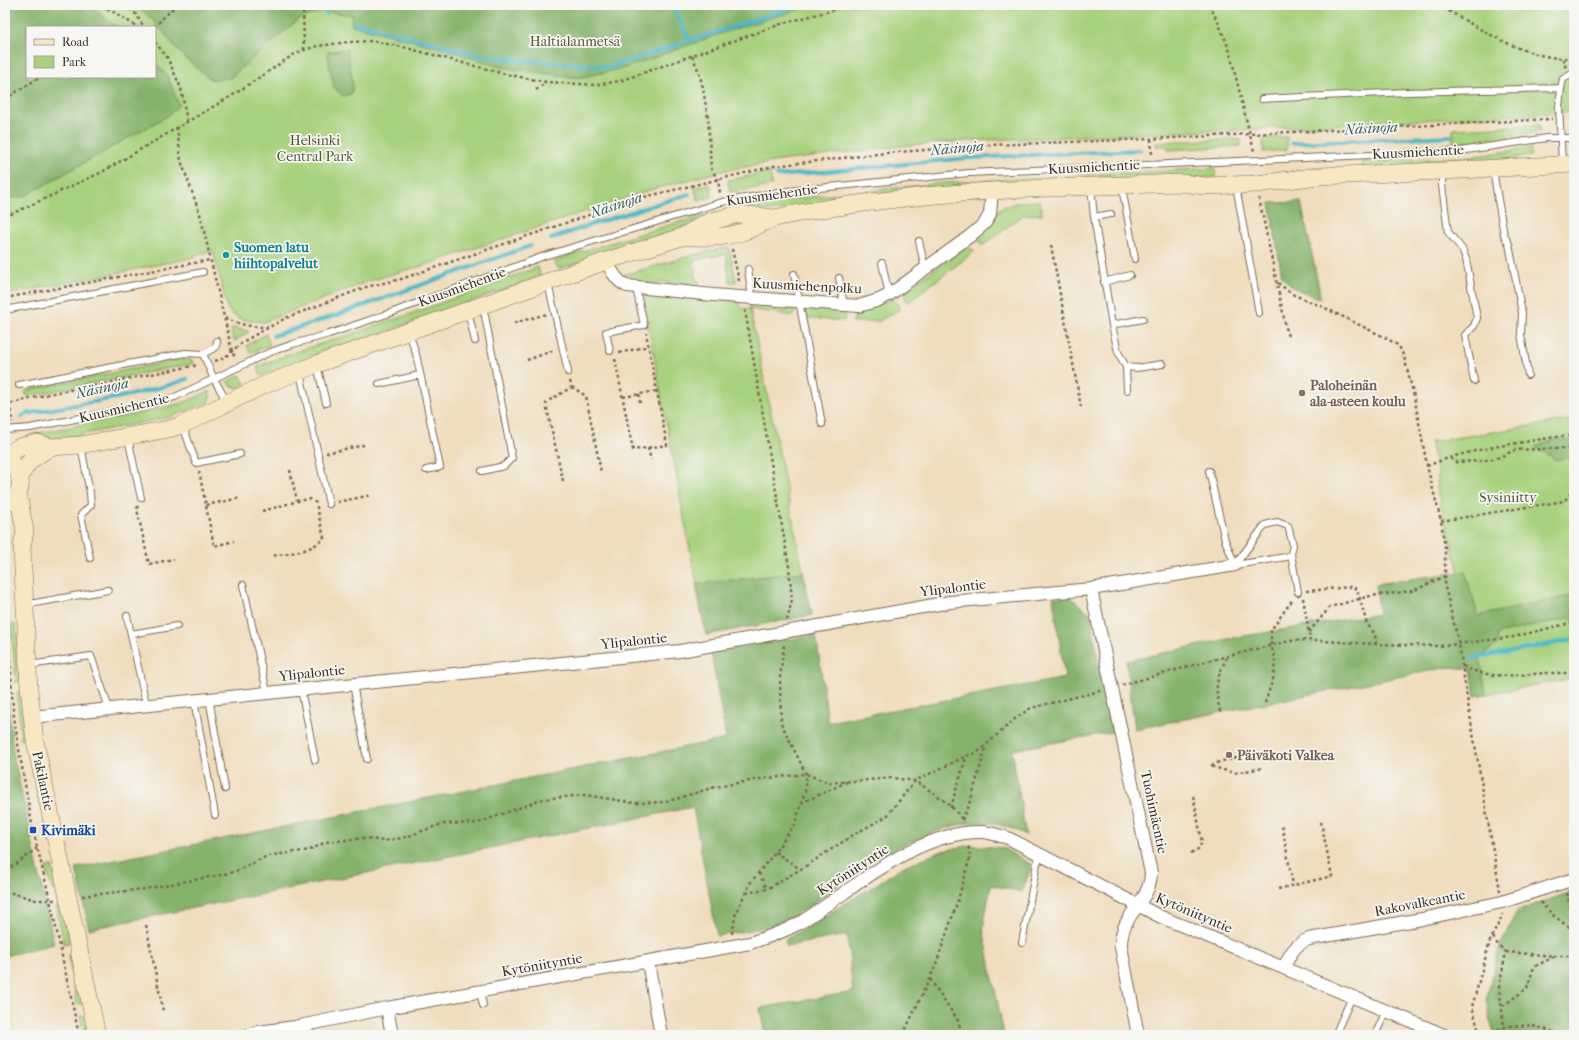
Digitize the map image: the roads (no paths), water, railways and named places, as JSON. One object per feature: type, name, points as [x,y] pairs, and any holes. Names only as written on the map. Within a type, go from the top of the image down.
[{"type":"main road","name":"Kuusmiehentie","points":[[5,458],[18,447],[37,443],[51,447],[80,445],[169,429],[182,425],[262,386],[317,364],[548,281],[682,237],[702,224],[725,217],[744,214],[774,218],[850,205],[992,190],[1182,183],[1205,186],[1257,184],[1319,176],[1568,164]]},
{"type":"main road","name":"Kuusmiehentie","points":[[14,492],[26,465],[33,458],[51,447]]},
{"type":"main road","points":[[5,458],[17,469],[14,492]]},
{"type":"main road","name":"Pakilantie","points":[[14,492],[25,531],[22,547],[32,717],[49,811],[97,1035]]},
{"type":"main road","name":"Pakilantie","points":[[5,509],[12,520],[22,547]]},
{"type":"street","name":"Kuusmiehenpolku","points":[[606,261],[614,275],[621,283],[636,288],[860,306],[870,304],[889,295],[985,223],[990,214],[992,190]]},
{"type":"street","name":"Ylipalontie","points":[[32,717],[146,704],[680,651],[950,602],[1091,589],[1235,565]]},
{"type":"street","name":"Tuohimäentie","points":[[1091,589],[1151,873],[1151,884],[1146,895],[1122,929],[1121,938],[1121,947],[1138,1035]]},
{"type":"street","name":"Kytöniityntie","points":[[249,1035],[258,1032],[295,1027],[387,1008],[750,943],[773,935],[799,923],[905,854],[937,840],[966,833],[984,832],[1008,838],[1159,916],[1444,1035]]},
{"type":"street","name":"Rakovalkeantie","points":[[1284,968],[1295,948],[1301,942],[1574,879]]},
{"type":"street","points":[[648,962],[661,1035]]},
{"type":"street","points":[[387,1008],[392,1035]]},
{"type":"lane","points":[[1568,164],[1560,137],[1559,107],[1563,79],[1574,73]]},
{"type":"lane","points":[[1262,99],[1407,92],[1561,88]]},
{"type":"lane","name":"Kuusmiehentie","points":[[5,430],[30,428],[155,403],[175,397],[268,353],[393,312],[544,256],[722,202],[838,186],[969,173],[1460,151],[1547,138],[1574,138]]},
{"type":"lane","points":[[1493,168],[1504,235],[1509,244],[1522,313],[1521,334],[1528,375]]},
{"type":"lane","points":[[1442,171],[1442,185],[1448,232],[1462,249],[1466,259],[1477,318],[1474,326],[1465,335],[1474,382]]},
{"type":"lane","points":[[1235,184],[1259,313]]},
{"type":"lane","points":[[1122,185],[1135,259]]},
{"type":"lane","points":[[1091,187],[1104,282],[1118,352],[1126,367],[1127,390]]},
{"type":"lane","points":[[1094,217],[1111,214]]},
{"type":"lane","points":[[919,241],[925,268]]},
{"type":"lane","points":[[882,263],[889,295]]},
{"type":"lane","points":[[747,298],[748,269]]},
{"type":"lane","points":[[5,310],[203,272]]},
{"type":"lane","points":[[794,274],[798,302],[822,424]]},
{"type":"lane","points":[[1104,282],[1130,275]]},
{"type":"lane","points":[[839,278],[844,305]]},
{"type":"lane","points":[[548,281],[568,372]]},
{"type":"lane","points":[[610,351],[606,332],[644,325],[636,288]]},
{"type":"lane","points":[[475,308],[475,341]]},
{"type":"lane","points":[[475,308],[512,458],[504,466],[482,471]]},
{"type":"lane","points":[[1112,325],[1143,319]]},
{"type":"lane","points":[[408,332],[420,375],[440,467],[426,470]]},
{"type":"lane","points":[[20,385],[185,353],[202,354],[216,347],[217,341]]},
{"type":"lane","points":[[202,354],[228,403]]},
{"type":"lane","points":[[317,364],[326,403]]},
{"type":"lane","points":[[1126,367],[1137,368],[1162,364]]},
{"type":"lane","points":[[299,371],[302,378],[329,504]]},
{"type":"lane","points":[[379,384],[420,375]]},
{"type":"lane","points":[[182,425],[196,463],[240,454]]},
{"type":"lane","points":[[127,437],[141,498]]},
{"type":"lane","points":[[80,445],[90,493],[91,506],[81,516],[90,558]]},
{"type":"lane","points":[[1209,472],[1225,540],[1235,565]]},
{"type":"lane","points":[[1235,565],[1265,525],[1277,522],[1288,526],[1293,545],[1292,554],[1298,592]]},
{"type":"lane","points":[[1235,565],[1286,557],[1292,554]]},
{"type":"lane","points":[[243,585],[259,653],[266,692]]},
{"type":"lane","points":[[25,603],[35,604],[108,590]]},
{"type":"lane","points":[[127,616],[146,704]]},
{"type":"lane","points":[[131,634],[177,626]]},
{"type":"lane","points":[[28,666],[91,656],[109,708]]},
{"type":"lane","points":[[353,684],[368,759]]},
{"type":"lane","points":[[301,689],[315,760]]},
{"type":"lane","points":[[209,698],[225,790]]},
{"type":"lane","points":[[194,700],[215,815]]},
{"type":"lane","points":[[1022,943],[1038,863],[1041,856]]},
{"type":"lane","points":[[480,992],[483,1004]]},
{"type":"lane","points":[[1335,1035],[1352,997]]},
{"type":"lane","points":[[1375,1035],[1386,1011]]},
{"type":"waterway","points":[[321,5],[322,9],[327,14]]},
{"type":"waterway","points":[[672,5],[690,41]]},
{"type":"waterway","points":[[355,23],[488,57],[610,67],[800,5]]},
{"type":"waterway","name":"Näsinoja","points":[[1292,143],[1451,136]]},
{"type":"waterway","name":"Näsinoja","points":[[777,176],[969,158],[1140,150]]},
{"type":"waterway","name":"Näsinoja","points":[[551,239],[590,225],[689,194]]},
{"type":"waterway","name":"Näsinoja","points":[[273,336],[337,315],[530,246]]},
{"type":"waterway","name":"Näsinoja","points":[[22,417],[26,414],[127,396],[167,386],[187,379]]},
{"type":"waterway","points":[[1472,658],[1522,650],[1574,639]]},
{"type":"place","name":"Suomen latu hiihtopalvelut","points":[[226,255]]},
{"type":"place","name":"Paloheinän ala-asteen koulu","points":[[1302,393]]},
{"type":"place","name":"Päiväkoti Valkea","points":[[1229,755]]},
{"type":"place","name":"Kivimäki","points":[[33,830]]},
{"type":"park label","name":"Haltialanmetsä","points":[[575,41]]},
{"type":"park label","name":"Helsinki Central Park","points":[[315,148]]},
{"type":"park label","name":"Sysiniitty","points":[[1508,497]]}]
